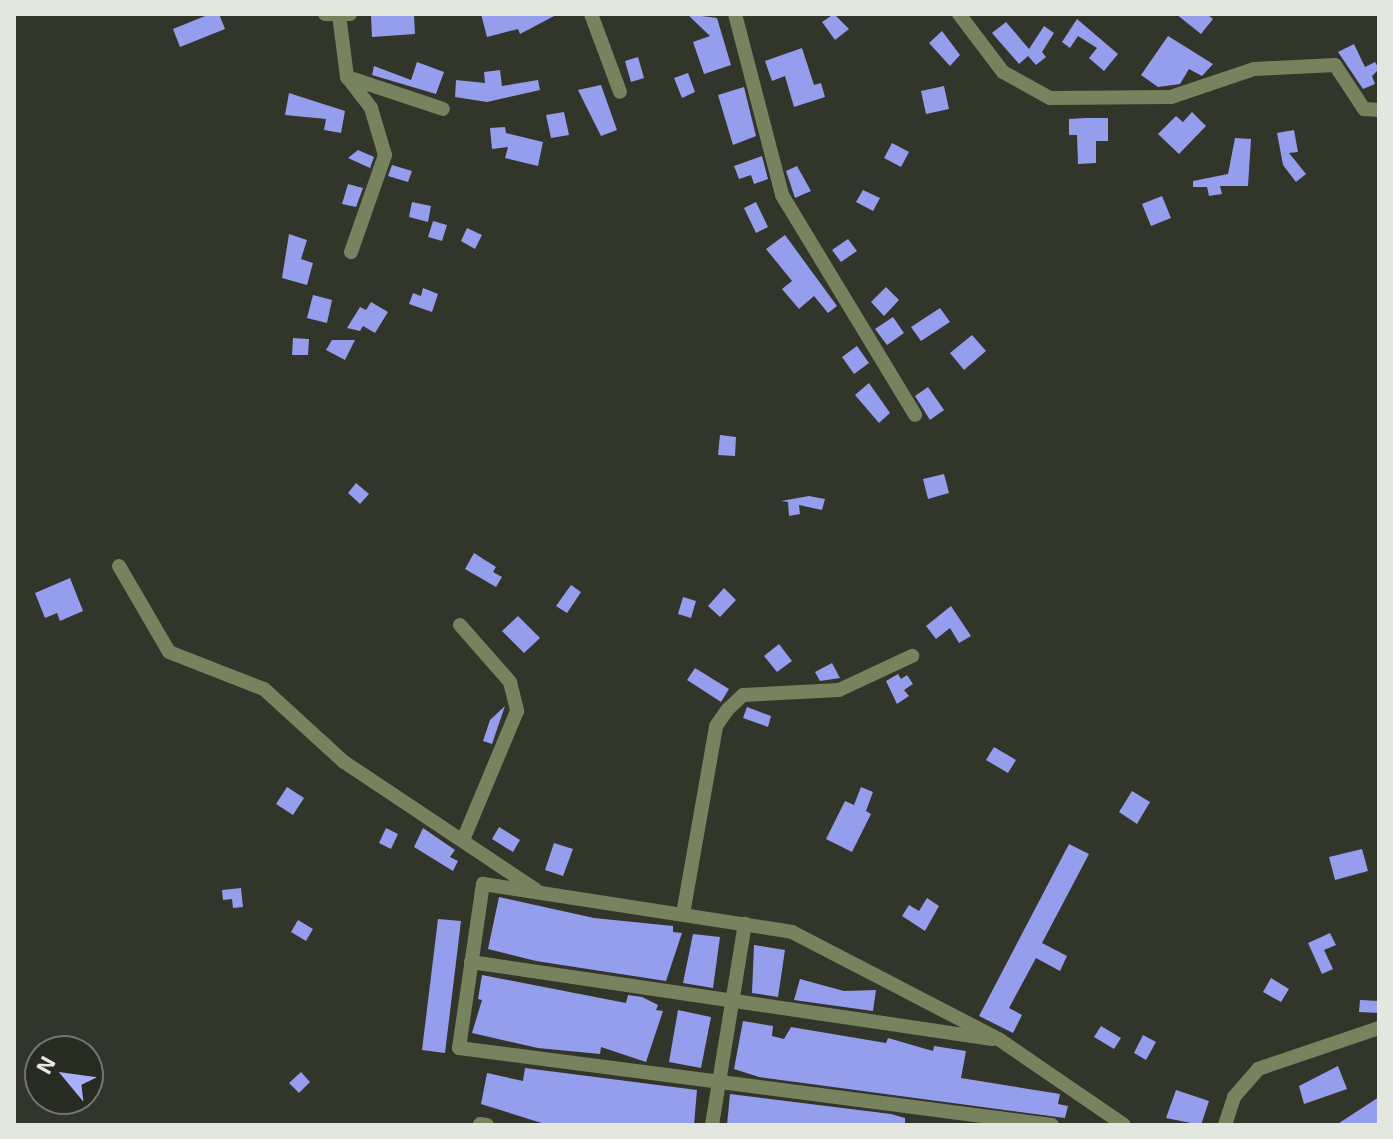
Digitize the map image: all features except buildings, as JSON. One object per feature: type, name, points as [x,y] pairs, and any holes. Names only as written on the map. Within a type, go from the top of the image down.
[{"type":"street","points":[[325,14],[350,14]]},
{"type":"street","points":[[591,14],[620,92]]},
{"type":"street","points":[[735,14],[782,195],[915,415]]},
{"type":"street","points":[[959,14],[1003,72],[1050,98],[1171,97],[1254,69],[1335,65],[1364,109],[1379,110]]},
{"type":"street","points":[[339,15],[347,77],[371,108],[385,155],[351,252]]},
{"type":"street","points":[[347,77],[443,109]]},
{"type":"street","points":[[119,566],[169,652],[264,689],[344,762],[538,891]]},
{"type":"street","points":[[460,625],[510,682],[517,711],[463,840]]},
{"type":"street","points":[[683,914],[716,726],[727,710],[743,695],[839,690],[912,656]]},
{"type":"street","points":[[1052,1125],[459,1048],[483,884],[792,932],[1000,1040],[1124,1125]]},
{"type":"street","points":[[712,1125],[745,924]]},
{"type":"street","points":[[471,962],[1000,1040]]},
{"type":"street","points":[[1225,1125],[1234,1097],[1258,1069],[1379,1028]]},
{"type":"street","points":[[480,1124],[487,1125]]}]
